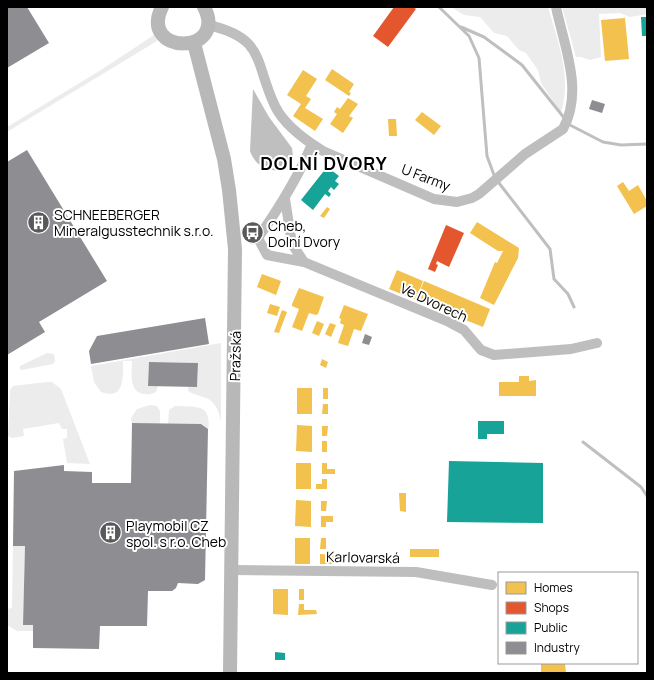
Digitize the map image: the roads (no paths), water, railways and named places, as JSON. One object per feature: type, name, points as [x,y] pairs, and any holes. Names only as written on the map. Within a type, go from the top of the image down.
[{"type":"main road","points":[[162,7],[158,15],[158,23],[164,36],[175,44],[181,45],[194,43],[200,38],[208,25],[208,18],[204,7]]},
{"type":"main road","name":"Pražská","points":[[194,43],[224,159],[229,190],[235,249],[230,673]]},
{"type":"street","name":"U Farmy","points":[[208,25],[226,29],[238,35],[252,48],[279,113],[292,127],[312,144],[323,151],[434,199],[450,202],[464,201],[479,194],[525,154],[563,129],[571,105],[573,85],[556,7]]},
{"type":"street","name":"Ve Dvorech","points":[[312,144],[305,162],[285,199],[258,238],[267,255],[304,262],[449,322],[464,330],[480,350],[494,355],[571,348],[598,343]]},
{"type":"street","points":[[285,199],[292,244],[304,262]]},
{"type":"street","name":"Karlovarská","points":[[232,570],[416,572],[492,585]]},
{"type":"waterway","points":[[439,7],[469,36],[479,58],[487,156],[494,175]]},
{"type":"waterway","points":[[461,27],[484,37],[522,65],[565,119]]},
{"type":"waterway","points":[[568,124],[603,142],[621,145],[647,144]]},
{"type":"waterway","points":[[499,183],[550,249],[554,279],[568,294],[574,307]]},
{"type":"waterway","points":[[583,442],[641,487],[647,496]]},
{"type":"place","name":"SCHNEEBERGER Mineralgusstechnik s.r.o.","points":[[39,222]]},
{"type":"place","name":"Cheb, Dolní Dvory","points":[[253,233]]},
{"type":"place","name":"Playmobil CZ spol. s r.o. Cheb","points":[[110,533]]},
{"type":"district","name":"DOLNÍ DVORY","points":[[324,163]]}]
